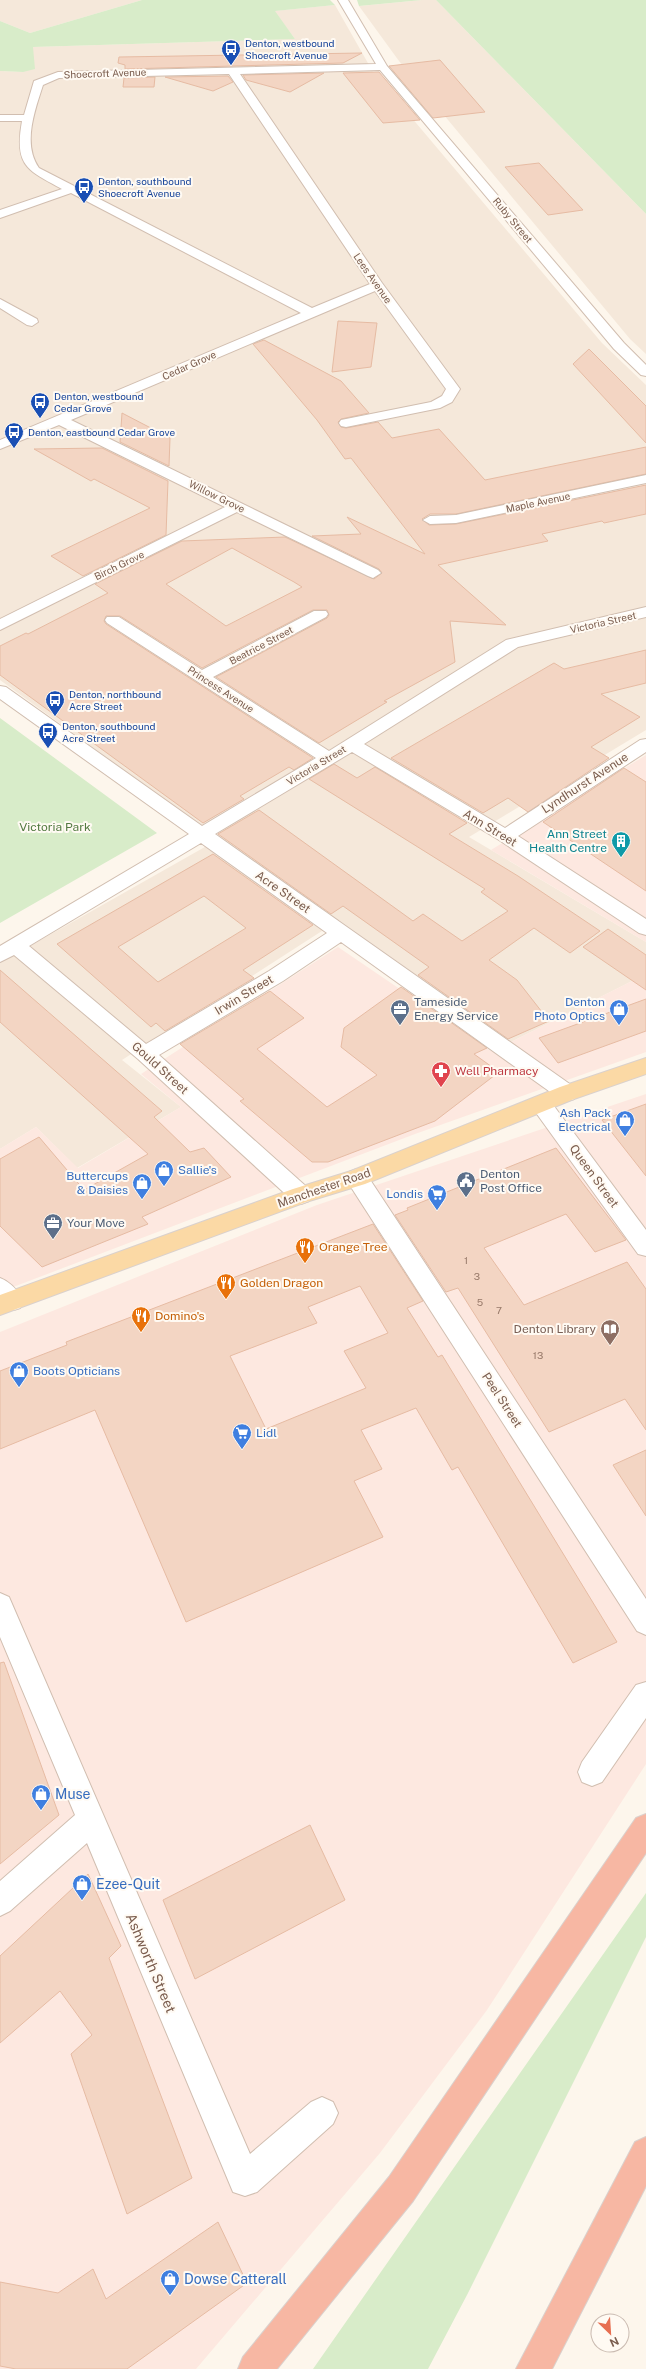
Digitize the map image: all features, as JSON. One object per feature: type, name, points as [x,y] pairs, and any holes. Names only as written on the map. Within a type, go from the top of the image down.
[{"type":"highway","points":[[255,2369],[401,2189],[646,1828]]},
{"type":"highway","points":[[533,2369],[646,2153]]},
{"type":"main road","name":"Manchester Road","points":[[4,1298],[301,1195],[357,1178],[567,1093],[646,1066]]},
{"type":"street","name":"Ruby Street","points":[[343,0],[383,66],[619,346],[646,372]]},
{"type":"street","name":"Shoecroft Avenue","points":[[310,312],[45,176],[28,164],[26,157],[27,118],[38,83],[58,75],[383,66]]},
{"type":"street","name":"Lees Avenue","points":[[232,70],[377,284],[453,389],[447,399],[435,405],[346,423]]},
{"type":"street","points":[[0,118],[27,118]]},
{"type":"street","points":[[0,214],[72,190]]},
{"type":"street","name":"Cedar Grove","points":[[0,445],[377,284]]},
{"type":"street","points":[[0,303],[32,322]]},
{"type":"street","name":"Willow Grove","points":[[60,420],[373,573]]},
{"type":"street","name":"Maple Avenue","points":[[430,520],[456,519],[646,479]]},
{"type":"street","name":"Birch Grove","points":[[0,625],[238,506]]},
{"type":"street","name":"Victoria Street","points":[[8,950],[352,744],[512,643],[646,612]]},
{"type":"street","name":"Beatrice Street","points":[[201,677],[320,614]]},
{"type":"street","name":"Princess Avenue","points":[[113,620],[328,758]]},
{"type":"street","name":"Acre Street","points":[[0,691],[567,1093]]},
{"type":"street","name":"Ann Street","points":[[352,744],[505,836],[646,928]]},
{"type":"street","name":"Lyndhurst Avenue","points":[[505,836],[646,744]]},
{"type":"street","name":"Irwin Street","points":[[145,1054],[276,976],[341,933]]},
{"type":"street","name":"Gould Street","points":[[8,950],[145,1054],[301,1195]]},
{"type":"street","name":"Queen Street","points":[[541,1104],[646,1247]]},
{"type":"street","name":"Peel Street","points":[[357,1178],[646,1622]]},
{"type":"street","name":"Ashworth Street","points":[[1,1612],[245,2180],[322,2113]]},
{"type":"street","points":[[592,1772],[646,1695]]},
{"type":"street","points":[[0,1902],[91,1820]]},
{"type":"shaded area","points":[[0,0],[142,0],[30,33],[0,21]]},
{"type":"shaded area","points":[[436,0],[646,214],[646,354],[630,339],[399,61],[359,6]]},
{"type":"shaded area","points":[[335,5],[373,72],[602,343],[646,385],[646,730],[469,837],[646,942],[646,974],[511,1042],[339,920],[122,1060],[181,1107],[77,1168],[36,1127],[0,1149],[0,963],[219,839],[0,680],[0,71],[23,72],[33,47],[295,39],[274,11]]},
{"type":"shaded area","points":[[646,755],[646,942],[491,850]]},
{"type":"shaded area","points":[[338,947],[491,1051],[646,974],[646,1052],[415,1134],[0,1292],[0,1149],[36,1127],[78,1168],[181,1107],[141,1074]]},
{"type":"shaded area","points":[[646,1094],[646,1764],[487,2010],[380,2153],[196,2369],[0,2369],[0,1332],[317,1205]]},
{"type":"green space","points":[[142,0],[330,0],[335,5],[275,11],[295,39],[33,47],[35,69],[23,72],[0,71],[0,21],[30,33]]},
{"type":"green space","points":[[357,0],[422,0],[359,6]]},
{"type":"green space","points":[[436,0],[646,0],[646,214]]},
{"type":"green space","name":"Victoria Park","points":[[0,718],[157,833],[0,923]]},
{"type":"green space","points":[[646,1893],[646,1937],[467,2295],[428,2369],[313,2369]]},
{"type":"building","points":[[362,53],[343,63],[125,69],[125,65],[118,63],[119,57]]},
{"type":"building","points":[[440,60],[485,112],[433,118],[389,66]]},
{"type":"building","points":[[379,72],[420,120],[383,123],[343,73]]},
{"type":"building","points":[[324,73],[290,92],[246,80],[243,75]]},
{"type":"building","points":[[228,76],[233,82],[213,91],[165,77]]},
{"type":"building","points":[[155,77],[154,87],[123,87],[124,78]]},
{"type":"building","points":[[539,163],[583,210],[548,215],[505,167]]},
{"type":"building","points":[[338,321],[377,323],[371,367],[332,372]]},
{"type":"building","points":[[264,340],[341,381],[369,413],[341,419],[338,422],[341,427],[346,428],[378,422],[392,438],[439,429],[485,480],[646,447],[646,474],[456,514],[430,514],[422,519],[429,525],[456,524],[646,485],[646,514],[604,523],[602,521],[542,534],[548,541],[438,565],[506,625],[450,621],[455,662],[384,701],[387,702],[319,743],[216,677],[327,618],[329,615],[327,610],[313,610],[202,668],[120,616],[106,616],[104,621],[106,624],[313,758],[294,770],[289,767],[240,796],[244,799],[203,823],[0,675],[0,646],[26,633],[28,634],[108,593],[95,584],[182,541],[285,537],[374,579],[382,573],[379,569],[312,536],[361,534],[347,517],[425,554],[351,458],[345,459],[317,420],[253,344]],"holes":[[[232,548],[302,587],[226,626],[166,584]]]},
{"type":"building","points":[[589,349],[646,406],[646,443],[573,364]]},
{"type":"building","points":[[122,413],[170,438],[169,466],[120,442]]},
{"type":"building","points":[[102,448],[168,481],[166,535],[83,576],[51,556],[150,508],[94,479],[91,481],[34,449]]},
{"type":"building","points":[[646,650],[646,683],[601,694],[640,717],[591,747],[609,758],[528,812],[508,798],[483,813],[391,758],[554,663],[564,669]]},
{"type":"building","points":[[334,764],[357,778],[375,767],[467,823],[449,834],[518,876],[600,931],[570,953],[534,928],[489,960],[517,980],[549,1021],[508,1039],[418,975],[429,967],[343,906],[331,914],[218,834],[259,810],[413,921],[423,914],[462,941],[508,911],[481,892],[485,889],[309,779]]},
{"type":"building","name":"Ann Street Health Centre","points":[[624,768],[646,782],[646,891],[543,822]]},
{"type":"building","points":[[213,854],[313,925],[243,970],[254,978],[165,1031],[156,1023],[151,1027],[57,944]],"holes":[[[204,896],[246,928],[158,982],[118,947]]]},
{"type":"building","points":[[608,929],[646,955],[646,990],[583,947]]},
{"type":"building","points":[[0,970],[162,1111],[154,1117],[190,1152],[204,1148],[231,1177],[142,1217],[148,1224],[42,1267],[0,1226],[0,1159],[39,1137],[84,1190],[148,1154],[0,1022]]},
{"type":"building","points":[[401,987],[487,1048],[474,1054],[499,1072],[435,1121],[328,1162],[312,1162],[240,1101],[244,1099],[180,1044],[270,991],[304,1018],[257,1049],[327,1107],[377,1075],[341,1047],[344,1028]]},
{"type":"building","points":[[646,999],[646,1031],[558,1063],[539,1038]]},
{"type":"building","points":[[646,1104],[646,1176],[602,1120]]},
{"type":"building","points":[[556,1148],[626,1240],[595,1252],[566,1214],[484,1248],[524,1305],[627,1262],[646,1289],[646,1430],[625,1399],[549,1432],[458,1288],[446,1292],[395,1215],[408,1210],[407,1208]]},
{"type":"building","points":[[373,1224],[423,1301],[407,1308],[438,1357],[442,1355],[617,1642],[573,1663],[458,1467],[452,1470],[416,1408],[361,1430],[382,1469],[354,1481],[383,1537],[186,1622],[95,1410],[0,1449],[0,1371],[67,1345],[66,1342]],"holes":[[[360,1286],[388,1333],[344,1351],[366,1388],[266,1429],[230,1356],[317,1323],[308,1307]]]},
{"type":"building","points":[[646,1450],[646,1516],[613,1465]]},
{"type":"building","points":[[4,1662],[59,1815],[0,1864],[0,1663]]},
{"type":"building","points":[[310,1825],[345,1900],[195,1979],[163,1900]]},
{"type":"building","points":[[88,1874],[121,1946],[109,1958],[192,2178],[127,2214],[71,2054],[92,2035],[60,1991],[0,2043],[0,1956]]},
{"type":"building","name":"Dowse Catterall","points":[[218,2222],[247,2283],[127,2369],[16,2369],[0,2366],[0,2282],[58,2293],[93,2269],[106,2299]]},
{"type":"place","name":"Denton, westbound Shoecroft Avenue","points":[[231,66]]},
{"type":"place","name":"Denton, southbound Shoecroft Avenue","points":[[84,204]]},
{"type":"place","name":"Denton, westbound Cedar Grove","points":[[40,419]]},
{"type":"place","name":"Denton, eastbound Cedar Grove","points":[[14,449]]},
{"type":"place","name":"Denton, northbound Acre Street","points":[[55,717]]},
{"type":"place","name":"Denton, southbound Acre Street","points":[[48,749]]},
{"type":"place","name":"Ann Street Health Centre","points":[[621,858]]},
{"type":"place","name":"Tameside Energy Service","points":[[400,1026]]},
{"type":"place","name":"Denton Photo Optics","points":[[619,1026]]},
{"type":"place","name":"Well Pharmacy","points":[[441,1088]]},
{"type":"place","name":"Ash Pack Electrical","points":[[625,1137]]},
{"type":"place","name":"Sallie's","points":[[164,1187]]},
{"type":"place","name":"Denton Post Office","points":[[466,1198]]},
{"type":"place","name":"Buttercups & Daisies","points":[[142,1200]]},
{"type":"place","name":"Londis","points":[[437,1211]]},
{"type":"place","name":"Your Move","points":[[53,1240]]},
{"type":"place","name":"Orange Tree","points":[[305,1264]]},
{"type":"place","name":"Golden Dragon","points":[[226,1300]]},
{"type":"place","name":"Domino's","points":[[141,1333]]},
{"type":"place","name":"Denton Library","points":[[610,1346]]},
{"type":"place","name":"Boots Opticians","points":[[19,1388]]},
{"type":"place","name":"Lidl","points":[[242,1450]]},
{"type":"place","name":"Muse","points":[[41,1811]]},
{"type":"place","name":"Ezee-Quit","points":[[82,1901]]},
{"type":"place","name":"Dowse Catterall","points":[[170,2296]]}]
